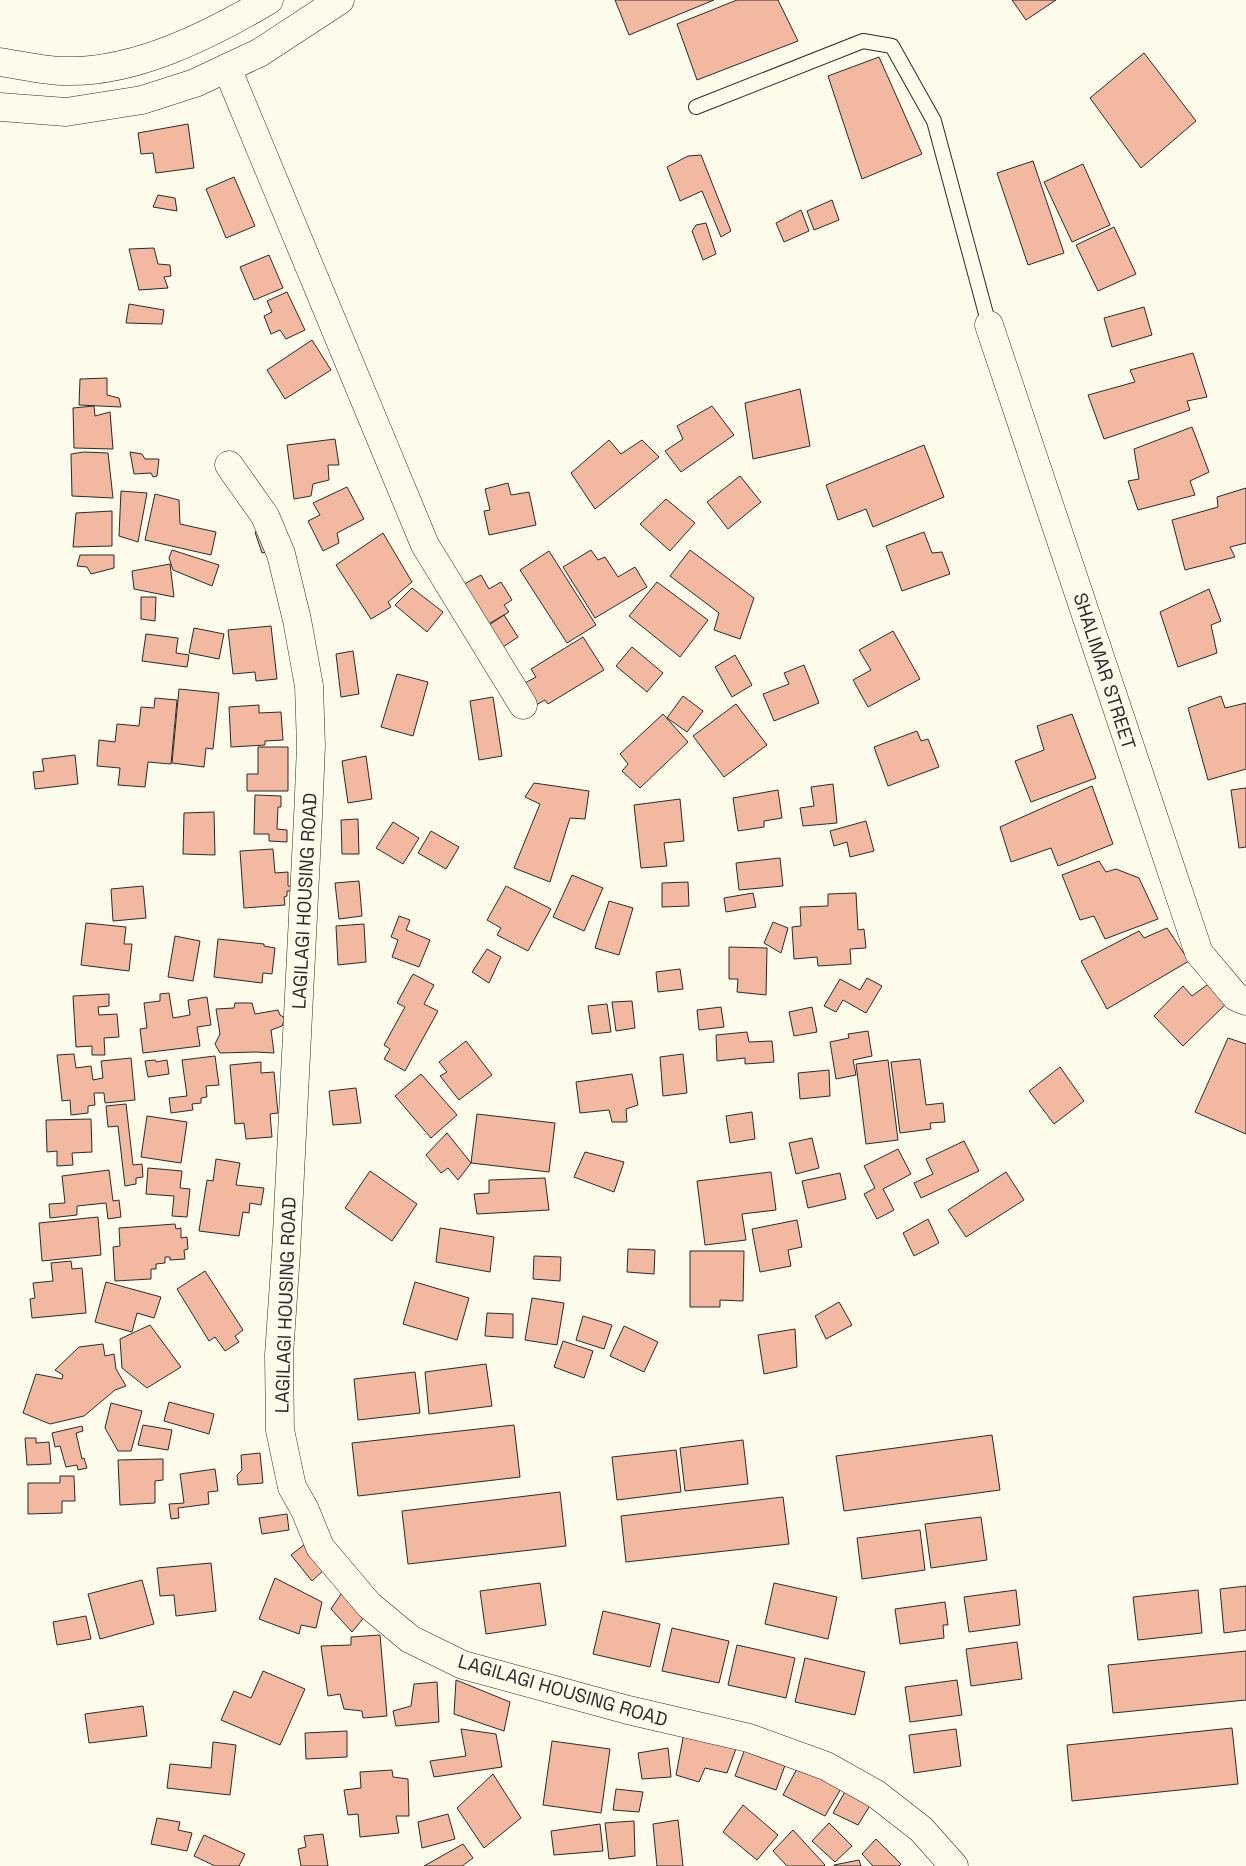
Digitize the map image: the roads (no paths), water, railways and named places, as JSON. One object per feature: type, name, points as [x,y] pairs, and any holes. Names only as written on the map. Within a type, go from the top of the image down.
[{"type":"main road","points":[[0,62],[64,71],[114,67],[170,50],[202,37],[269,0]]},
{"type":"main road","points":[[0,107],[66,112],[142,100],[195,82],[259,53],[340,0]]},
{"type":"main road","points":[[227,68],[425,545],[523,705]]},
{"type":"main road","name":"SHALIMAR STREET","points":[[989,325],[1199,952],[1236,997],[1246,1001]]},
{"type":"main road","name":"LAGILAGI HOUSING ROAD","points":[[229,465],[265,516],[281,554],[298,620],[309,686],[308,808],[286,1253],[279,1354],[280,1430],[292,1487],[305,1510],[320,1547],[369,1605],[410,1639],[464,1665],[628,1710],[749,1738],[826,1766],[876,1794],[921,1829],[954,1866]]},
{"type":"lane","points":[[696,106],[863,41],[892,46],[934,122],[989,325]]}]
